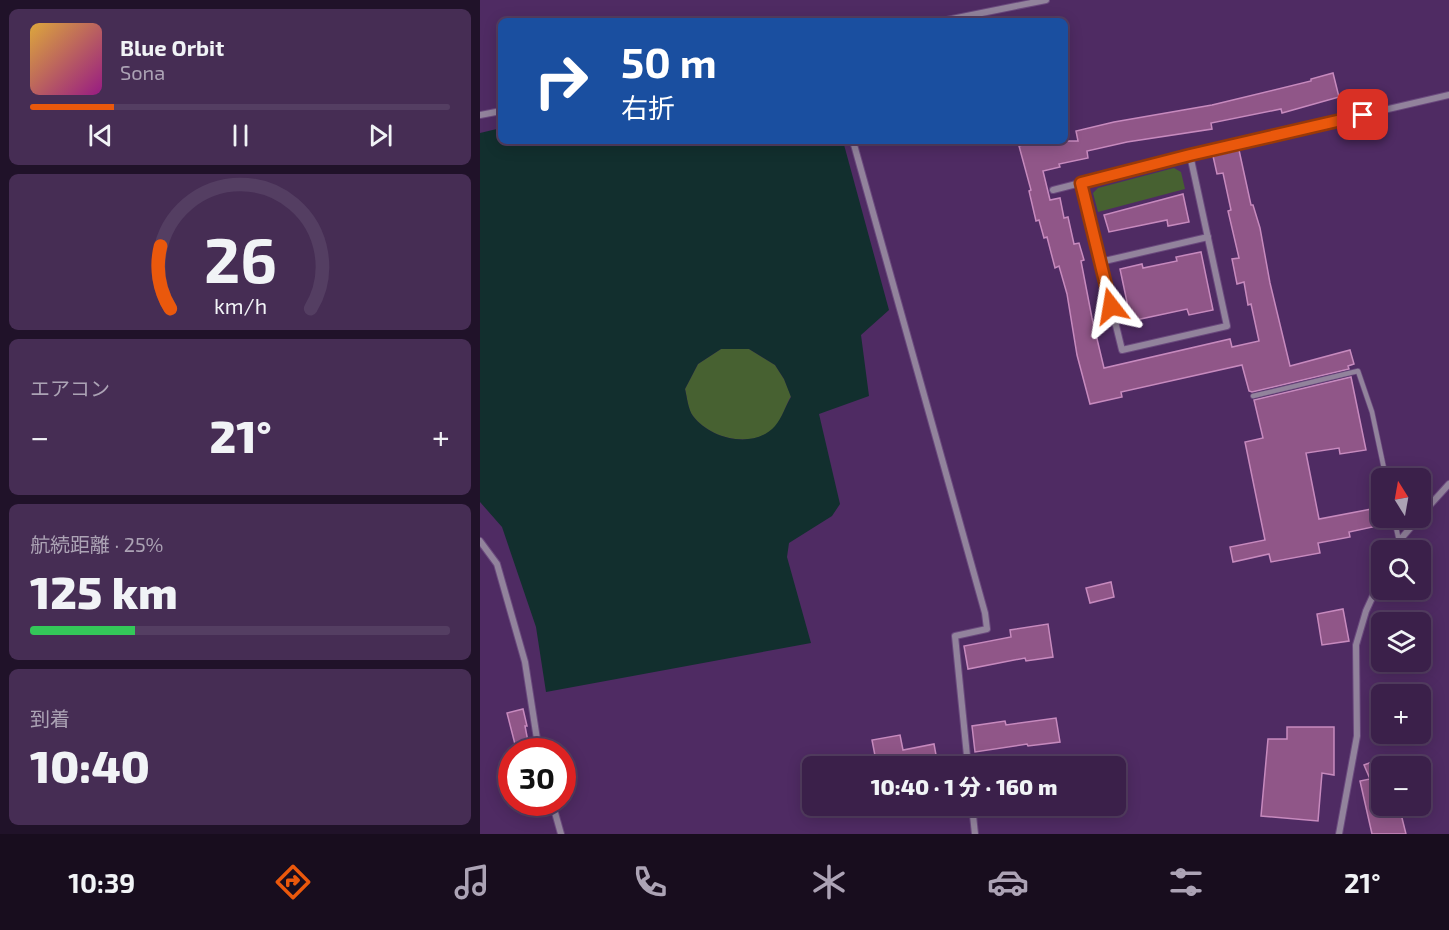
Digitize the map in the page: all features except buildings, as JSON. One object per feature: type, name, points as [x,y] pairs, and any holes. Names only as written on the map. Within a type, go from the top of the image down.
[{"type":"street","points":[[957,18],[1046,0]]},
{"type":"street","points":[[1053,190],[1190,155],[1449,95]]},
{"type":"street","points":[[480,115],[498,112]]},
{"type":"street","points":[[854,144],[985,612],[987,629],[955,636],[967,756]]},
{"type":"street","points":[[1081,183],[1122,350],[1227,326],[1190,155]]},
{"type":"street","points":[[1100,262],[1208,237]]},
{"type":"street","points":[[1431,504],[1449,484]]},
{"type":"street","points":[[1400,540],[1410,528]]},
{"type":"street","points":[[480,541],[497,564],[525,662],[536,738]]},
{"type":"street","points":[[1339,834],[1357,736],[1356,645],[1371,600]]},
{"type":"street","points":[[556,816],[561,834]]},
{"type":"street","points":[[973,816],[975,834]]},
{"type":"lane","points":[[1253,396],[1358,370],[1372,412],[1384,468]]},
{"type":"green space","points":[[1174,168],[1181,172],[1185,189],[1098,212],[1093,193],[1098,188]]},
{"type":"green space","points":[[721,349],[749,349],[775,365],[784,379],[791,396],[778,423],[767,433],[756,438],[745,439],[721,436],[710,431],[691,413],[685,389],[698,364]]},
{"type":"shaded area","points":[[498,129],[498,144],[844,144],[889,310],[861,335],[869,396],[819,414],[840,504],[832,516],[789,543],[787,557],[811,643],[546,692],[536,627],[502,527],[480,502],[480,133]],"holes":[[[721,349],[749,349],[775,365],[791,397],[775,426],[766,433],[756,438],[732,439],[710,431],[691,413],[685,389],[698,364]]]},
{"type":"route","points":[[1111,306],[1081,183],[1363,115]]}]
